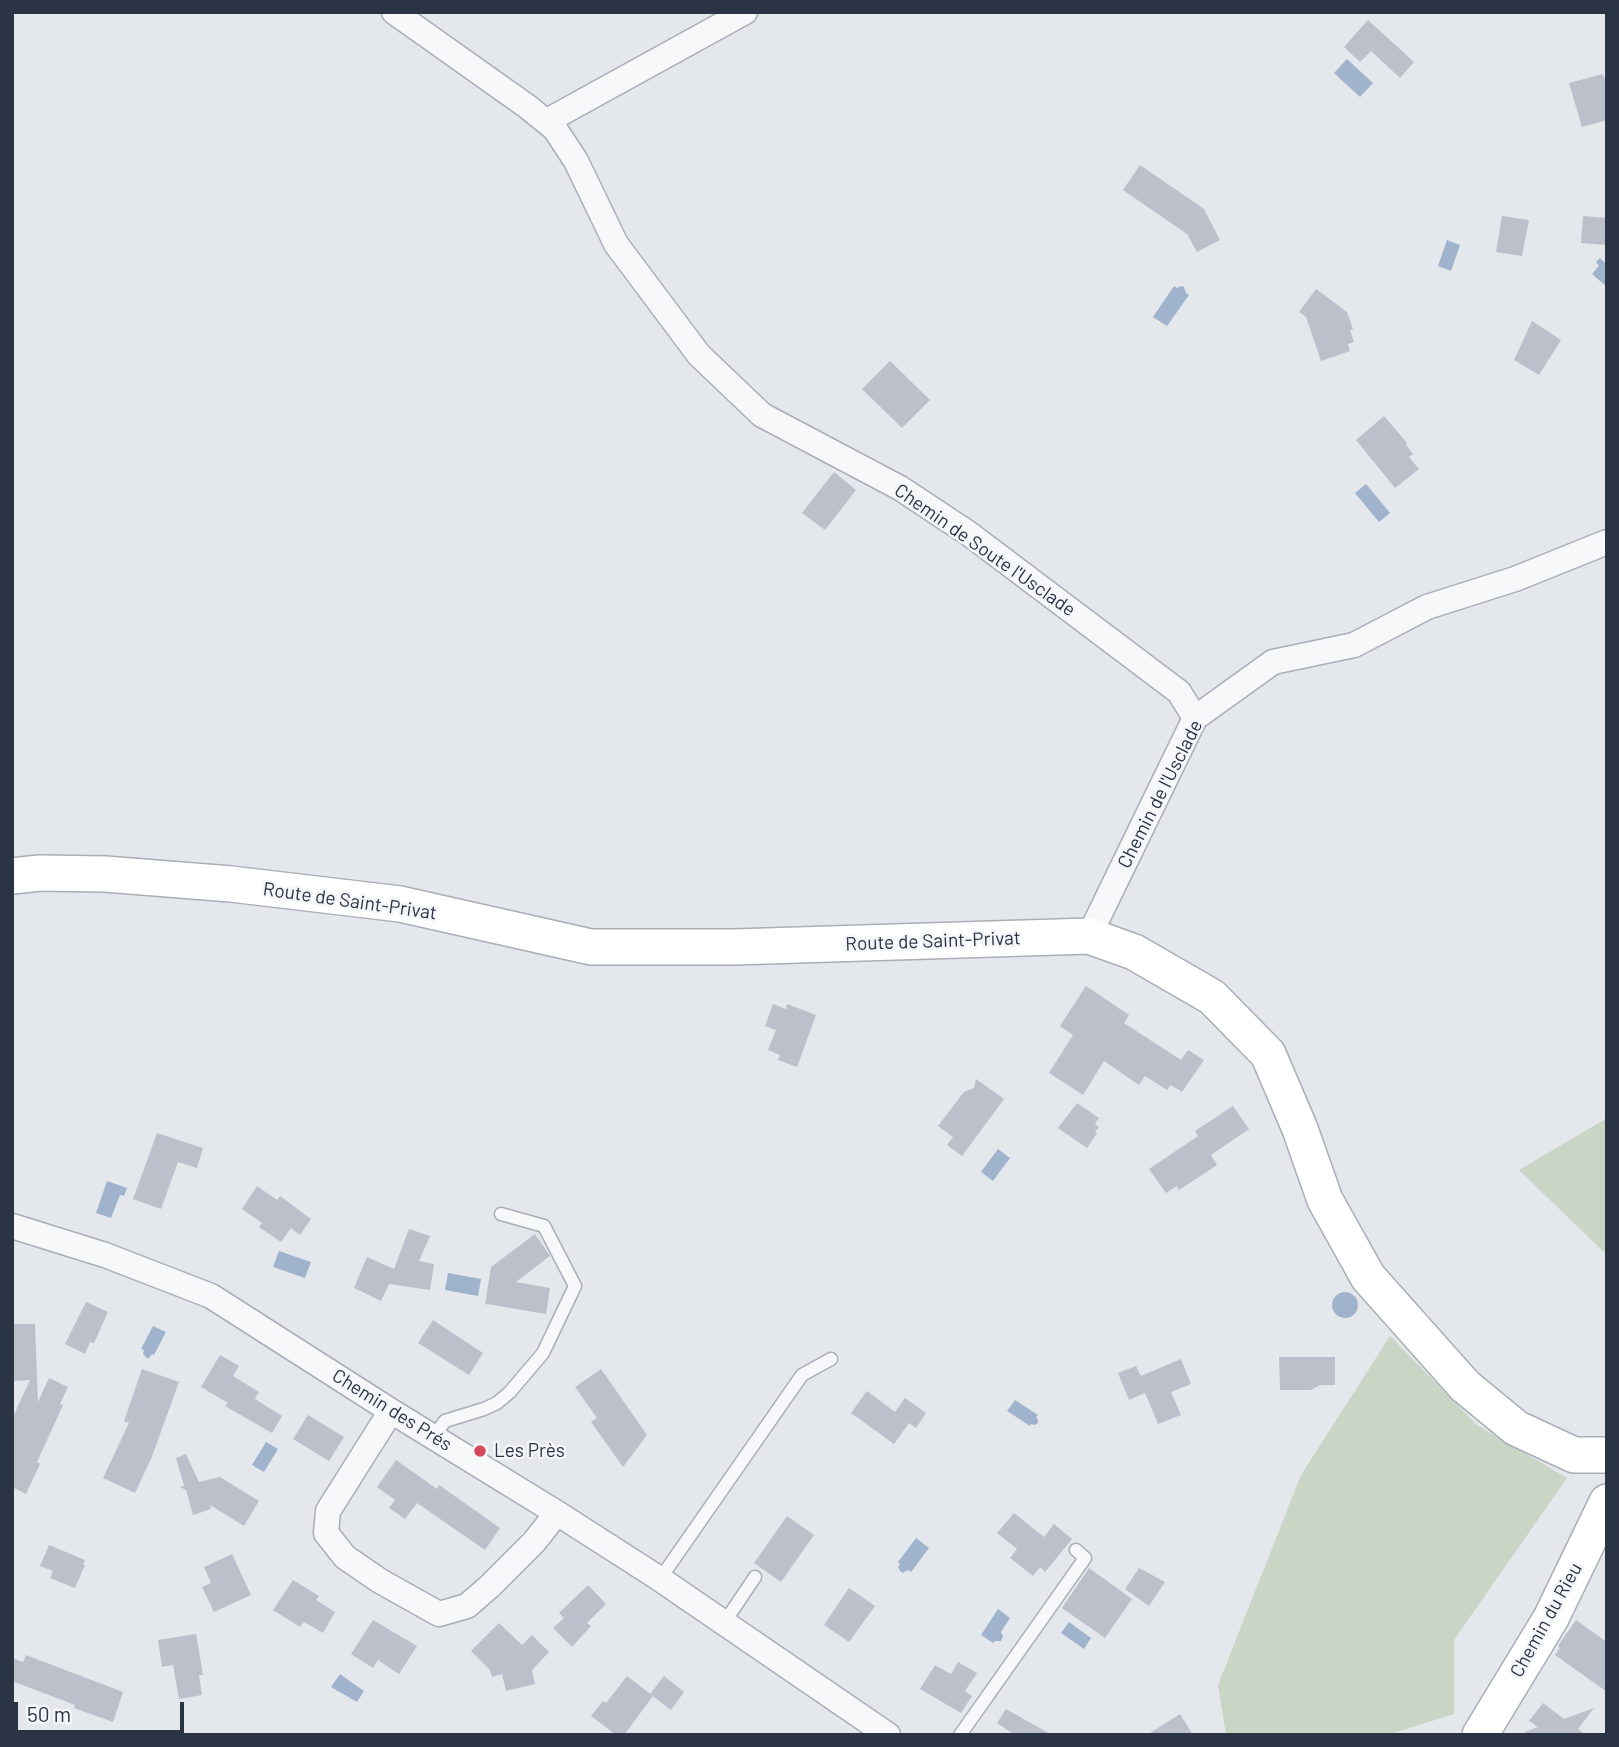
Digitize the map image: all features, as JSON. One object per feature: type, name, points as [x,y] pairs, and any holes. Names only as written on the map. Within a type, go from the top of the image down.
[{"type":"street","name":"Chemin de Soute l'Usclade","points":[[394,12],[547,121],[576,161],[616,244],[699,355],[762,415],[900,488],[968,533],[1179,692],[1195,718]]},
{"type":"street","points":[[547,121],[745,12]]},
{"type":"street","name":"Chemin de l'Usclade","points":[[1089,936],[1195,718],[1273,662],[1354,645],[1427,607],[1515,579],[1607,542]]},
{"type":"street","name":"Route de Saint-Privat","points":[[12,876],[40,873],[117,875],[231,884],[400,904],[591,947],[734,947],[1089,936],[1134,952],[1212,997],[1268,1054],[1300,1129],[1325,1200],[1368,1277],[1465,1386],[1516,1428],[1574,1455],[1607,1455]]},
{"type":"street","name":"Chemin des Prés","points":[[12,1226],[105,1255],[211,1296],[660,1579],[888,1735]]},
{"type":"street","points":[[391,1411],[328,1511],[326,1533],[345,1556],[380,1581],[439,1614],[467,1606],[534,1542],[557,1513]]},
{"type":"street","name":"Chemin du Rieu","points":[[1479,1735],[1551,1618],[1607,1502]]},
{"type":"lane","points":[[434,1436],[445,1421],[484,1409],[510,1392],[543,1353],[575,1286],[544,1226],[501,1213]]},
{"type":"lane","points":[[660,1579],[802,1375],[831,1359]]},
{"type":"lane","points":[[960,1735],[1085,1558],[1076,1550]]},
{"type":"lane","points":[[724,1623],[755,1577]]},
{"type":"green space","points":[[1607,1118],[1607,1255],[1519,1170]]},
{"type":"green space","points":[[1390,1336],[1477,1425],[1567,1478],[1454,1640],[1454,1714],[1387,1735],[1226,1735],[1218,1685],[1301,1475]]},
{"type":"water","points":[[1347,59],[1373,83],[1360,97],[1334,73]]},
{"type":"water","points":[[1447,240],[1460,245],[1451,271],[1438,266]]},
{"type":"water","points":[[1600,258],[1607,265],[1607,287],[1592,274],[1599,266],[1596,262]]},
{"type":"water","points":[[1174,286],[1184,287],[1189,295],[1167,326],[1153,317]]},
{"type":"water","points":[[1366,484],[1390,513],[1379,522],[1355,493]]},
{"type":"water","points":[[998,1149],[1010,1158],[993,1181],[981,1172]]},
{"type":"water","points":[[107,1181],[127,1188],[124,1196],[120,1195],[111,1218],[96,1213]]},
{"type":"water","points":[[279,1251],[311,1262],[305,1278],[273,1267]]},
{"type":"water","points":[[448,1273],[481,1279],[478,1296],[445,1290]]},
{"type":"water","points":[[1345,1292],[1354,1296],[1358,1305],[1354,1314],[1345,1318],[1336,1314],[1332,1305],[1336,1296]]},
{"type":"water","points":[[153,1326],[166,1332],[154,1355],[147,1358],[141,1349]]},
{"type":"water","points":[[1015,1400],[1038,1415],[1038,1423],[1030,1426],[1007,1411]]},
{"type":"water","points":[[266,1442],[278,1449],[264,1472],[252,1465]]},
{"type":"water","points":[[916,1538],[929,1548],[911,1572],[908,1570],[903,1573],[898,1562]]},
{"type":"water","points":[[998,1609],[1010,1618],[1001,1632],[1001,1641],[993,1643],[981,1635]]},
{"type":"water","points":[[1069,1622],[1091,1638],[1084,1649],[1061,1633]]},
{"type":"water","points":[[340,1674],[364,1691],[357,1702],[331,1687]]},
{"type":"building","points":[[1368,20],[1414,62],[1400,78],[1371,51],[1360,62],[1344,47]]},
{"type":"building","points":[[1603,74],[1607,86],[1607,120],[1582,127],[1569,83]]},
{"type":"building","points":[[1140,165],[1204,209],[1220,240],[1197,252],[1187,234],[1123,190]]},
{"type":"building","points":[[1502,216],[1529,220],[1522,256],[1496,252]]},
{"type":"building","points":[[1583,216],[1607,218],[1607,245],[1581,243]]},
{"type":"building","points":[[1316,289],[1347,312],[1354,342],[1348,344],[1350,351],[1321,361],[1306,317],[1299,312]]},
{"type":"building","points":[[1532,321],[1561,340],[1539,375],[1514,360]]},
{"type":"building","points":[[890,361],[930,400],[902,428],[862,389]]},
{"type":"building","points":[[1384,416],[1407,443],[1413,454],[1409,457],[1419,469],[1395,488],[1356,440]]},
{"type":"building","points":[[834,472],[856,490],[825,530],[802,513]]},
{"type":"building","points":[[1086,986],[1129,1015],[1124,1023],[1181,1060],[1188,1050],[1204,1060],[1182,1092],[1171,1085],[1167,1090],[1145,1076],[1139,1085],[1104,1061],[1083,1095],[1049,1073],[1073,1035],[1060,1026]]},
{"type":"building","points":[[773,1004],[786,1009],[787,1004],[816,1015],[797,1067],[778,1060],[780,1055],[768,1050],[776,1030],[765,1026]]},
{"type":"building","points":[[976,1079],[1004,1099],[962,1156],[947,1145],[953,1137],[938,1126],[964,1092],[974,1088]]},
{"type":"building","points":[[1077,1103],[1099,1118],[1095,1124],[1099,1127],[1095,1132],[1097,1133],[1087,1148],[1058,1128]]},
{"type":"building","points":[[1233,1106],[1249,1129],[1211,1155],[1217,1165],[1179,1190],[1177,1186],[1166,1193],[1149,1169],[1198,1136],[1195,1131]]},
{"type":"building","points":[[157,1133],[203,1148],[197,1168],[178,1162],[161,1209],[133,1199]]},
{"type":"building","points":[[257,1186],[277,1200],[280,1196],[311,1219],[300,1235],[291,1228],[281,1242],[259,1227],[262,1223],[242,1209]]},
{"type":"building","points":[[409,1229],[430,1236],[419,1261],[434,1264],[430,1290],[389,1284],[381,1301],[354,1288],[367,1257],[394,1269]]},
{"type":"building","points":[[535,1234],[550,1256],[516,1282],[550,1288],[546,1314],[485,1305],[491,1267]]},
{"type":"building","points":[[86,1302],[108,1312],[94,1343],[90,1342],[85,1354],[65,1344]]},
{"type":"building","points":[[433,1320],[483,1353],[469,1375],[418,1343]]},
{"type":"building","points":[[12,1324],[35,1324],[38,1402],[49,1378],[68,1387],[26,1494],[12,1487],[12,1419],[30,1380],[12,1381]]},
{"type":"building","points":[[220,1355],[239,1366],[233,1376],[259,1392],[255,1399],[282,1416],[272,1433],[225,1406],[228,1403],[201,1387]]},
{"type":"building","points":[[1279,1357],[1335,1357],[1335,1385],[1320,1385],[1311,1390],[1280,1390]]},
{"type":"building","points":[[1181,1359],[1191,1384],[1171,1392],[1181,1415],[1158,1424],[1145,1393],[1129,1400],[1118,1373],[1136,1366],[1141,1376]]},
{"type":"building","points":[[142,1369],[179,1382],[151,1459],[135,1493],[103,1478],[129,1423],[124,1421]]},
{"type":"building","points":[[601,1369],[647,1435],[623,1467],[591,1422],[597,1418],[575,1387]]},
{"type":"building","points":[[867,1391],[895,1412],[905,1398],[926,1413],[916,1428],[909,1423],[894,1444],[851,1413]]},
{"type":"building","points":[[308,1415],[344,1437],[329,1461],[293,1439]]},
{"type":"building","points":[[186,1454],[199,1482],[220,1477],[259,1501],[244,1526],[210,1505],[211,1509],[193,1515],[186,1490],[180,1487],[184,1486],[176,1458]]},
{"type":"building","points":[[396,1460],[437,1489],[439,1485],[500,1528],[485,1550],[417,1503],[405,1519],[389,1508],[395,1500],[377,1487]]},
{"type":"building","points":[[1014,1513],[1044,1537],[1054,1524],[1072,1539],[1045,1572],[1040,1567],[1033,1576],[1010,1558],[1017,1549],[997,1533]]},
{"type":"building","points":[[787,1516],[814,1535],[781,1582],[754,1563]]},
{"type":"building","points":[[49,1545],[85,1560],[75,1588],[50,1578],[53,1571],[40,1566]]},
{"type":"building","points":[[232,1554],[251,1595],[214,1612],[202,1587],[211,1583],[204,1567]]},
{"type":"building","points":[[1089,1568],[1132,1599],[1105,1638],[1062,1608]]},
{"type":"building","points":[[1139,1568],[1165,1582],[1149,1606],[1125,1589]]},
{"type":"building","points":[[293,1580],[319,1596],[316,1600],[335,1612],[323,1633],[304,1622],[300,1627],[273,1610]]},
{"type":"building","points":[[588,1585],[606,1604],[587,1623],[591,1626],[572,1647],[553,1628],[564,1618],[559,1613]]},
{"type":"building","points":[[849,1588],[875,1606],[849,1642],[824,1625]]},
{"type":"building","points":[[373,1620],[417,1646],[399,1674],[378,1660],[373,1668],[351,1654]]},
{"type":"building","points":[[1576,1620],[1607,1642],[1607,1692],[1555,1655]]},
{"type":"building","points":[[499,1623],[522,1645],[532,1635],[549,1652],[532,1670],[535,1684],[506,1691],[502,1674],[492,1677],[490,1670],[471,1651]]},
{"type":"building","points":[[196,1634],[203,1675],[199,1675],[202,1695],[179,1699],[173,1665],[162,1667],[158,1640]]},
{"type":"building","points":[[26,1655],[123,1692],[113,1722],[12,1681],[12,1658],[23,1662]]},
{"type":"building","points":[[958,1662],[977,1673],[965,1691],[972,1696],[961,1713],[920,1689],[935,1665],[951,1674]]},
{"type":"building","points":[[627,1676],[653,1696],[624,1735],[616,1735],[591,1716],[603,1701],[606,1703]]},
{"type":"building","points":[[664,1676],[684,1692],[671,1710],[650,1694]]},
{"type":"building","points":[[1543,1703],[1564,1719],[1594,1708],[1578,1729],[1585,1735],[1526,1735],[1525,1732],[1538,1727],[1529,1721]]},
{"type":"building","points":[[1006,1709],[1052,1735],[1015,1735],[997,1723]]},
{"type":"building","points":[[1180,1714],[1193,1735],[1147,1735]]},
{"type":"place","name":"Les Près","points":[[480,1451]]}]
